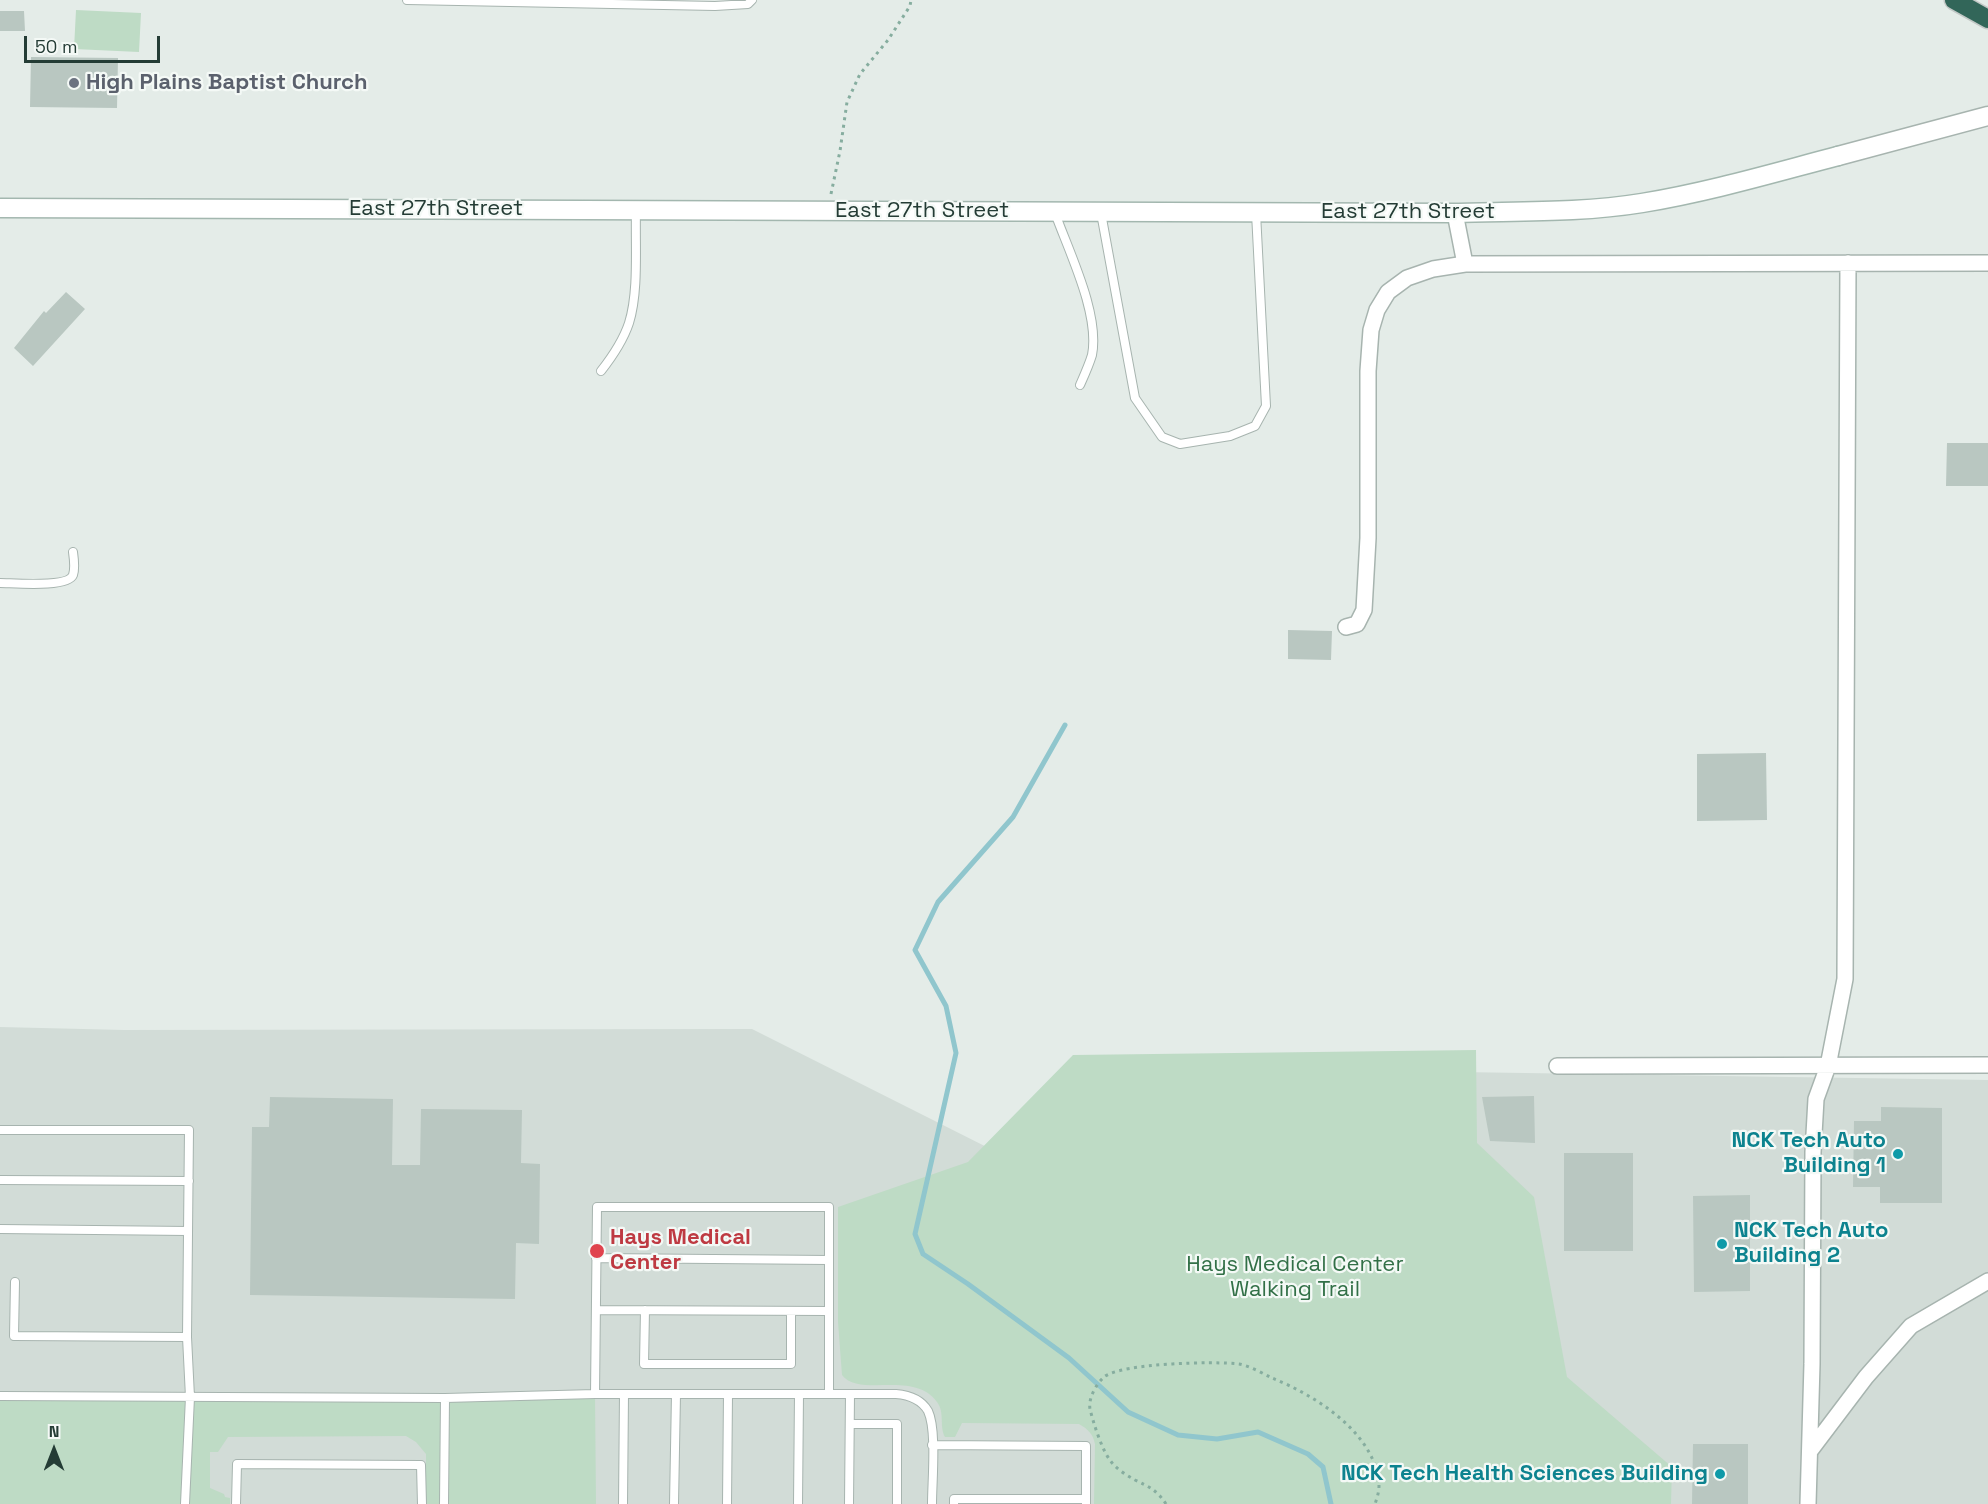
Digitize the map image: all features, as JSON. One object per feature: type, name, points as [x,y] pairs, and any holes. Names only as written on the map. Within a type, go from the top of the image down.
[{"type":"highway","points":[[1964,2],[1988,19]]},
{"type":"main road","name":"East 27th Street","points":[[0,208],[1455,213],[1584,208],[1641,203],[1698,192],[1988,116]]},
{"type":"street","points":[[1455,213],[1465,264]]},
{"type":"street","points":[[1808,1504],[1813,1152],[1816,1099],[1828,1066],[1845,979],[1848,262]]},
{"type":"street","points":[[1346,627],[1357,624],[1364,610],[1368,538],[1368,371],[1371,330],[1377,310],[1388,292],[1407,278],[1433,269],[1465,264],[1988,263]]},
{"type":"street","points":[[1557,1066],[1988,1065]]},
{"type":"street","points":[[1810,1451],[1866,1377],[1911,1326],[1988,1281]]},
{"type":"lane","points":[[407,0],[715,6],[748,4],[752,0]]},
{"type":"lane","points":[[601,371],[614,354],[629,322],[634,292],[636,210]]},
{"type":"lane","points":[[1054,212],[1086,298],[1093,327],[1092,355],[1080,386]]},
{"type":"lane","points":[[1101,212],[1135,398],[1162,437],[1180,444],[1230,436],[1255,426],[1266,406],[1256,212]]},
{"type":"lane","points":[[0,583],[57,584],[68,581],[74,574],[74,552]]},
{"type":"lane","points":[[0,1130],[189,1130],[187,1337],[190,1397],[185,1504]]},
{"type":"lane","points":[[0,1180],[189,1181]]},
{"type":"lane","points":[[595,1394],[597,1207],[829,1207],[829,1394]]},
{"type":"lane","points":[[0,1229],[188,1231]]},
{"type":"lane","points":[[596,1258],[829,1260]]},
{"type":"lane","points":[[15,1282],[14,1336],[187,1337]]},
{"type":"lane","points":[[596,1310],[829,1311]]},
{"type":"lane","points":[[645,1310],[644,1364],[791,1364],[791,1311]]},
{"type":"lane","points":[[0,1396],[445,1398],[595,1394],[896,1394],[918,1400],[927,1410],[930,1418],[932,1504]]},
{"type":"lane","points":[[623,1504],[624,1394]]},
{"type":"lane","points":[[674,1504],[676,1394]]},
{"type":"lane","points":[[727,1504],[728,1394]]},
{"type":"lane","points":[[798,1504],[799,1394]]},
{"type":"lane","points":[[849,1504],[850,1394]]},
{"type":"lane","points":[[444,1504],[445,1398]]},
{"type":"lane","points":[[850,1424],[897,1424],[897,1504]]},
{"type":"lane","points":[[932,1445],[1086,1446],[1086,1502],[954,1499],[954,1504]]},
{"type":"lane","points":[[236,1504],[237,1464],[420,1465],[422,1504]]},
{"type":"path","points":[[827,211],[840,151],[847,102],[861,74],[888,40],[910,6],[911,0]]},
{"type":"path","points":[[1166,1504],[1149,1485],[1135,1480],[1109,1460],[1090,1407],[1092,1394],[1104,1377],[1121,1370],[1197,1364],[1241,1364],[1287,1384],[1319,1401],[1343,1420],[1364,1443],[1375,1469],[1379,1487],[1376,1504]]},
{"type":"shaded area","name":"Hays Medical Center","points":[[0,1027],[124,1030],[752,1029],[1615,1463],[1569,1408],[1454,1170],[1459,1072],[1988,1080],[1988,1504],[0,1504]]},
{"type":"green space","points":[[76,10],[141,13],[139,52],[74,49]]},
{"type":"green space","name":"Hays Medical Center Walking Trail","points":[[1476,1050],[1477,1143],[1534,1197],[1567,1377],[1672,1467],[1671,1504],[1094,1504],[1095,1444],[1090,1432],[1079,1424],[962,1423],[955,1437],[945,1437],[939,1406],[927,1393],[901,1385],[861,1384],[850,1381],[842,1375],[838,1322],[838,1207],[968,1162],[1073,1055]]},
{"type":"green space","points":[[595,1394],[596,1504],[426,1504],[426,1454],[416,1442],[406,1436],[228,1437],[218,1452],[210,1452],[210,1488],[230,1498],[230,1504],[0,1504],[0,1396]]},
{"type":"building","points":[[0,11],[24,11],[25,31],[0,31]]},
{"type":"building","name":"High Plains Baptist Church","points":[[31,57],[118,58],[117,108],[30,107]]},
{"type":"building","points":[[66,292],[85,309],[33,366],[14,348],[44,311],[46,313]]},
{"type":"building","points":[[1947,443],[1988,443],[1988,486],[1946,486]]},
{"type":"building","points":[[1288,630],[1332,631],[1331,660],[1288,659]]},
{"type":"building","points":[[1766,753],[1767,820],[1697,821],[1697,754]]},
{"type":"building","points":[[1534,1096],[1535,1143],[1490,1141],[1482,1097]]},
{"type":"building","points":[[270,1097],[393,1099],[392,1165],[420,1165],[421,1109],[522,1110],[521,1163],[540,1164],[539,1244],[516,1243],[515,1299],[250,1295],[252,1127],[269,1127]]},
{"type":"building","name":"NCK Tech Auto Building 1","points":[[1881,1107],[1942,1108],[1942,1203],[1880,1203],[1880,1187],[1853,1187],[1854,1121],[1881,1121]]},
{"type":"building","points":[[1564,1153],[1633,1153],[1633,1251],[1564,1251]]},
{"type":"building","name":"NCK Tech Auto Building 2","points":[[1750,1195],[1750,1291],[1694,1292],[1693,1196]]},
{"type":"building","name":"NCK Tech Health Sciences Building","points":[[1693,1444],[1748,1444],[1748,1504],[1692,1504]]},
{"type":"waterway","points":[[1065,725],[1013,817],[938,902],[915,950],[946,1006],[956,1053],[915,1234],[923,1254],[1069,1358],[1128,1412],[1178,1435],[1217,1439],[1258,1432],[1308,1454],[1323,1467],[1331,1504]]},
{"type":"place","name":"High Plains Baptist Church","points":[[74,83]]},
{"type":"place","name":"NCK Tech Auto Building 1","points":[[1898,1154]]},
{"type":"place","name":"NCK Tech Auto Building 2","points":[[1722,1244]]},
{"type":"place","name":"Hays Medical Center","points":[[597,1251]]},
{"type":"place","name":"NCK Tech Health Sciences Building","points":[[1720,1474]]}]
